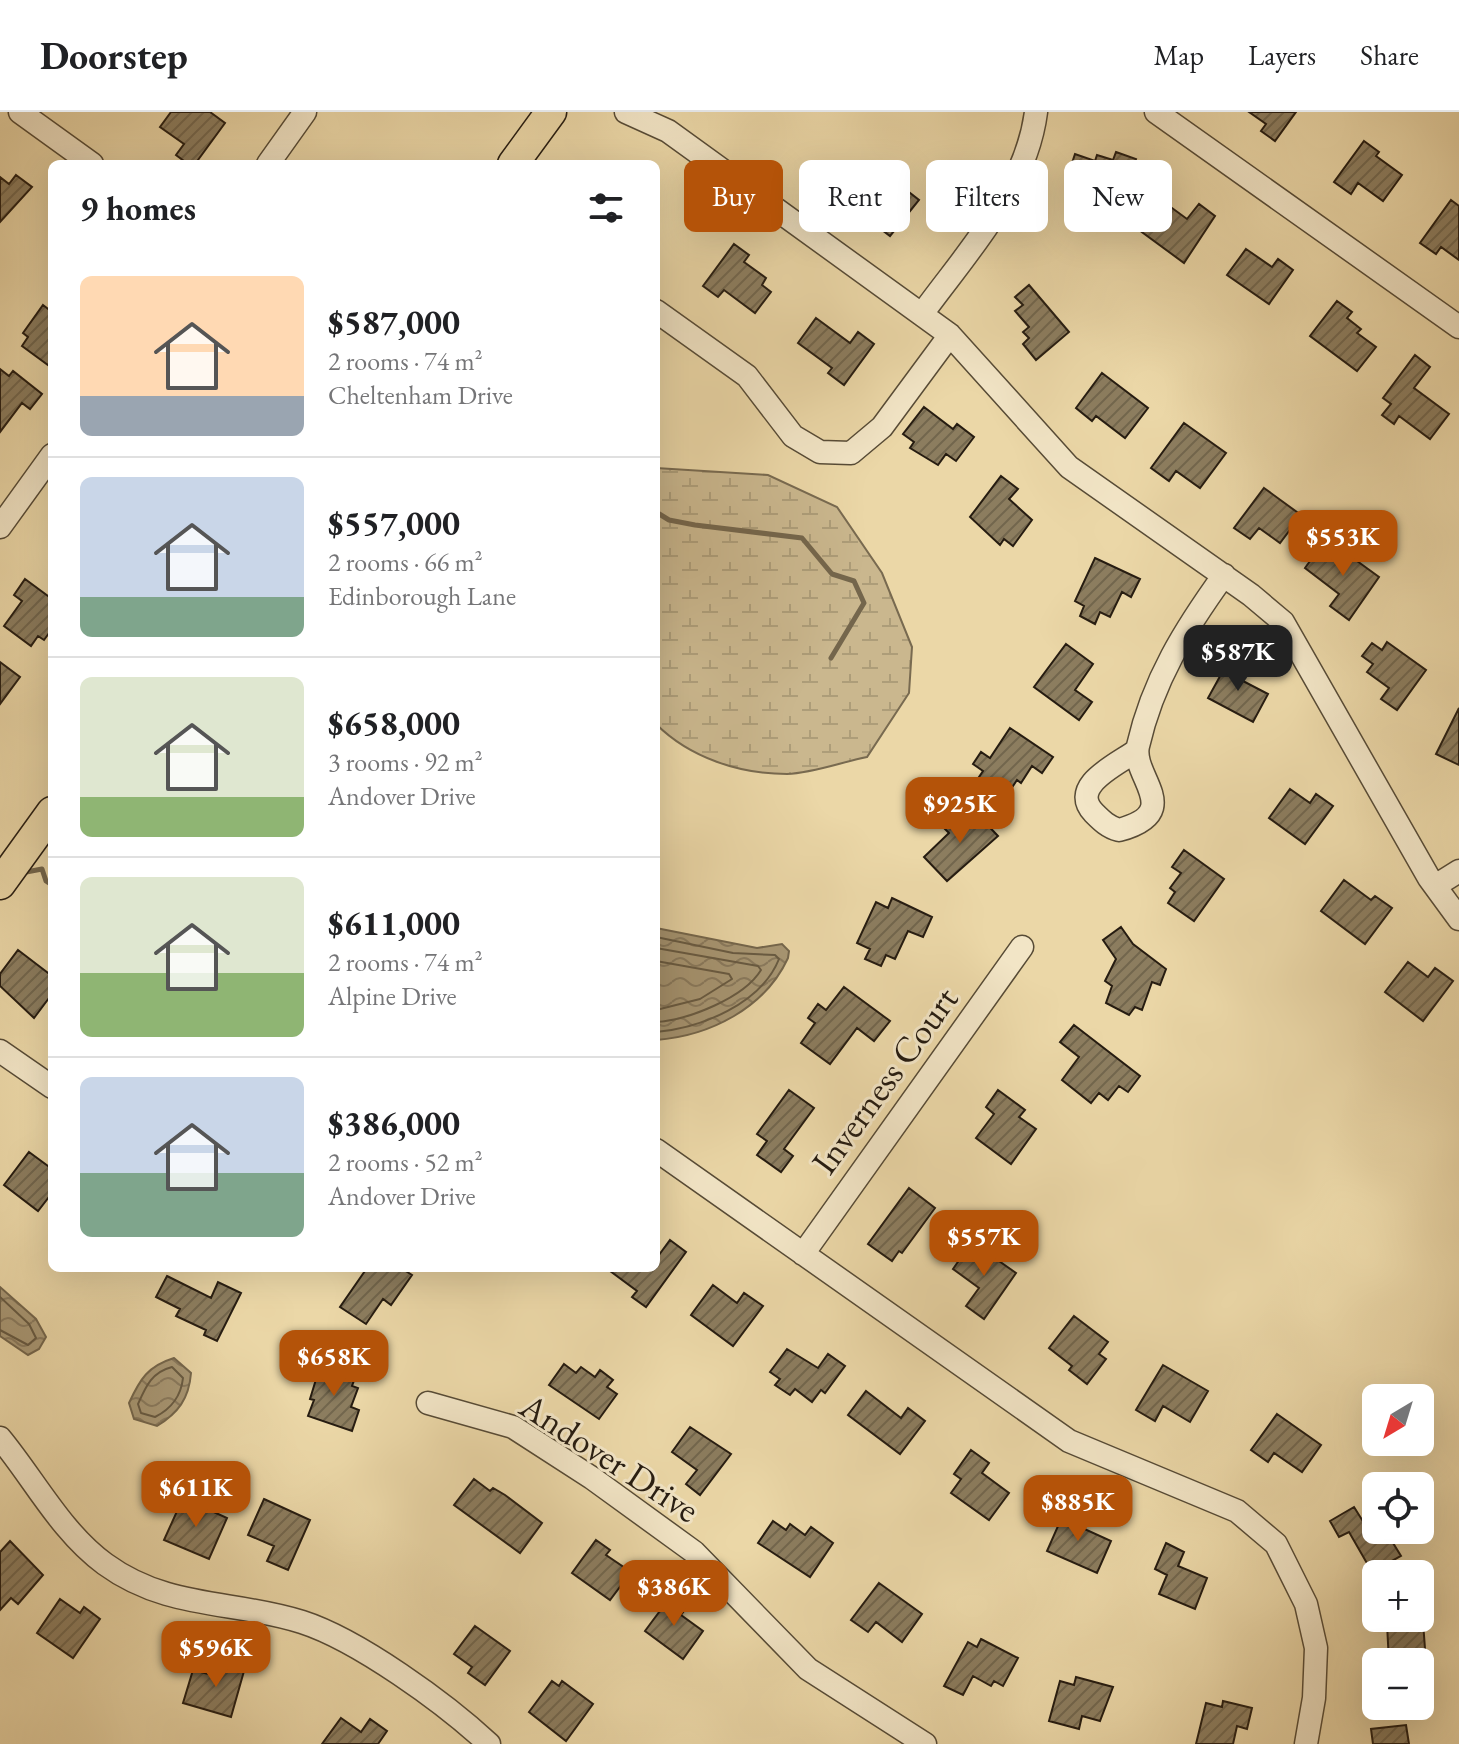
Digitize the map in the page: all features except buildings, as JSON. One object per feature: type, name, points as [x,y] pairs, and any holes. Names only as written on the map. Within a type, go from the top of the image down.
[{"type":"main road","points":[[516,160],[551,112]]},
{"type":"main road","points":[[0,884],[48,818]]},
{"type":"street","points":[[20,112],[86,160]]},
{"type":"street","points":[[271,160],[305,112]]},
{"type":"street","points":[[626,112],[663,122],[950,335],[1069,467],[1224,575],[1283,622],[1435,886],[1459,919]]},
{"type":"street","points":[[922,314],[1017,180],[1033,140],[1036,112]]},
{"type":"street","points":[[1156,112],[1459,327]]},
{"type":"street","points":[[660,314],[747,376],[793,436],[820,452],[851,453],[882,427],[950,335]]},
{"type":"street","points":[[0,527],[48,461]]},
{"type":"street","points":[[1137,750],[1165,666],[1224,575]]},
{"type":"street","points":[[1435,886],[1459,871]]},
{"type":"street","name":"Inverness Court","points":[[803,1254],[1022,947]]},
{"type":"street","points":[[0,1051],[48,1084]]},
{"type":"street","points":[[660,1153],[1069,1441],[1237,1511],[1276,1544],[1306,1604],[1316,1648],[1314,1698],[1306,1744]]},
{"type":"street","name":"Andover Drive","points":[[428,1403],[513,1427],[592,1478],[694,1552],[808,1669],[924,1744]]},
{"type":"street","points":[[0,1438],[68,1527],[104,1564],[175,1598],[276,1615],[335,1634],[427,1696],[489,1744]]},
{"type":"green space","points":[[660,468],[768,475],[837,507],[882,573],[912,647],[909,693],[867,757],[817,770],[769,773],[717,762],[669,736],[660,728]]},
{"type":"water","points":[[660,929],[757,948],[782,944],[789,951],[778,976],[750,1005],[715,1025],[660,1039]]},
{"type":"water","points":[[0,1287],[36,1319],[46,1337],[39,1349],[28,1355],[0,1336]]},
{"type":"water","points":[[174,1358],[191,1373],[181,1404],[157,1426],[134,1419],[129,1403],[141,1380],[151,1369]]},
{"type":"waterway","points":[[660,514],[669,520],[695,525],[802,538],[832,574],[854,581],[864,603],[831,658]]},
{"type":"waterway","points":[[21,873],[42,869],[48,882]]}]
